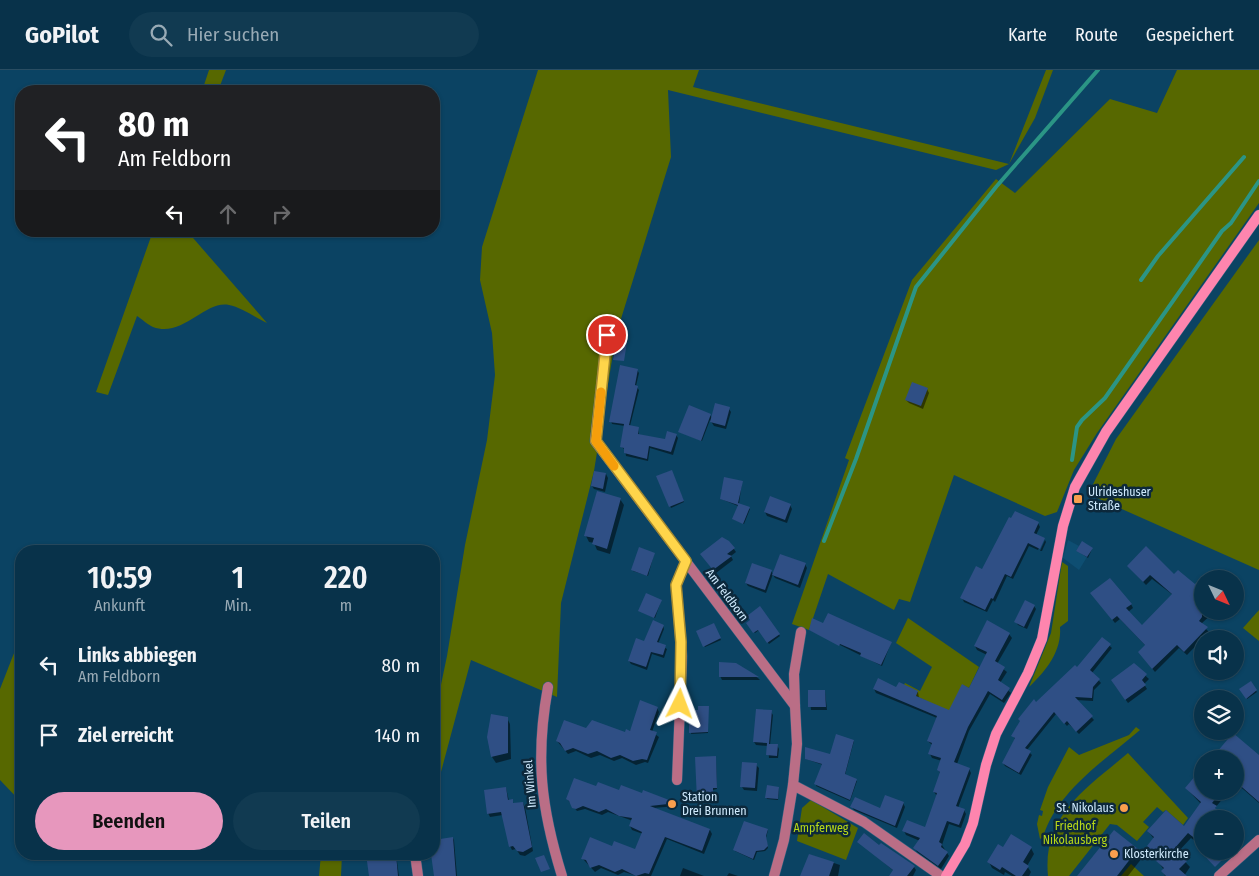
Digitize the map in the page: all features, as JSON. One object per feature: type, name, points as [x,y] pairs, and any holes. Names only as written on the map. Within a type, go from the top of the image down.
[{"type":"street","points":[[946,876],[965,844],[974,823],[986,765],[996,734],[1028,673],[1042,640],[1062,526],[1075,486],[1106,432],[1259,215]]},
{"type":"street","name":"Am Feldborn","points":[[607,335],[596,441],[795,706]]},
{"type":"street","points":[[677,780],[682,656],[676,585],[686,561]]},
{"type":"street","points":[[774,876],[784,840],[793,785],[797,744],[794,674],[801,632]]},
{"type":"street","name":"Im Winkel","points":[[548,687],[542,720],[539,765],[544,809],[562,876]]},
{"type":"street","points":[[793,785],[864,822],[941,876]]},
{"type":"street","points":[[1219,876],[1259,840]]},
{"type":"street","points":[[416,860],[418,876]]},
{"type":"shaded area","points":[[1068,540],[1079,546],[1076,551],[1087,557],[1079,570],[1063,558]]},
{"type":"green space","points":[[209,70],[226,70],[220,85],[204,85]]},
{"type":"green space","points":[[538,70],[699,70],[693,87],[1009,164],[996,170],[668,90],[671,157],[616,335],[594,471],[561,603],[557,697],[471,660],[440,776],[440,689],[465,545],[487,440],[495,375],[492,333],[480,280],[482,247]]},
{"type":"green space","points":[[1046,70],[1053,70],[1035,118],[1009,164]]},
{"type":"green space","points":[[1177,70],[1259,70],[1259,203],[1097,433],[1074,470],[1057,512],[1045,516],[954,475],[910,602],[899,599],[894,610],[828,574],[809,630],[792,624],[849,460],[845,458],[912,280],[996,179],[1015,193],[1110,99],[1157,113]]},
{"type":"green space","points":[[151,237],[192,237],[267,323],[229,305],[211,308],[174,328],[153,327],[137,316],[108,395],[96,392]]},
{"type":"green space","points":[[1259,240],[1259,570],[1088,494],[1116,439]]},
{"type":"green space","points":[[1062,562],[1068,566],[1068,621],[1060,627],[1060,636],[1052,660],[1029,687],[1051,633]]},
{"type":"green space","points":[[1259,610],[1259,641],[1243,628]]},
{"type":"green space","points":[[908,618],[979,667],[969,688],[963,685],[949,712],[902,689],[905,683],[920,691],[932,667],[896,643]]},
{"type":"green space","points":[[15,651],[15,796],[0,780],[0,689]]},
{"type":"green space","points":[[1136,727],[1140,730],[1098,765],[1059,805],[1043,837],[1040,839],[1037,824],[1039,815],[1042,816],[1043,811],[1040,810],[1048,787],[1069,747],[1079,755],[1129,735]]},
{"type":"green space","points":[[1128,753],[1188,818],[1183,825],[1166,810],[1163,812],[1157,807],[1143,822],[1149,827],[1137,841],[1117,825],[1110,824],[1069,876],[1048,876],[1048,855],[1052,836],[1060,820],[1083,791]]},
{"type":"green space","name":"Ampferweg","points":[[811,800],[858,828],[846,860],[797,841],[802,808]]},
{"type":"green space","points":[[320,860],[342,860],[341,876],[319,876]]},
{"type":"green space","name":"Friedhof Nikolausberg","points":[[1131,864],[1144,876],[1121,876]]},
{"type":"building","points":[[617,340],[627,342],[624,361],[613,360]]},
{"type":"building","points":[[620,365],[638,369],[635,385],[638,386],[629,425],[639,427],[638,434],[665,439],[667,431],[677,434],[671,452],[649,446],[647,459],[624,453],[624,448],[620,447],[624,424],[609,422]]},
{"type":"building","points":[[912,382],[928,388],[921,406],[905,400]]},
{"type":"building","points":[[715,403],[730,407],[725,426],[710,422]]},
{"type":"building","points":[[689,405],[711,414],[701,441],[678,432]]},
{"type":"building","points":[[672,470],[684,501],[669,507],[656,476]]},
{"type":"building","points":[[594,471],[606,473],[603,489],[591,486]]},
{"type":"building","points":[[724,477],[743,481],[738,503],[750,507],[743,524],[732,519],[738,505],[720,499]]},
{"type":"building","points":[[597,491],[621,498],[607,549],[592,544],[594,538],[584,536]]},
{"type":"building","points":[[770,496],[791,504],[785,520],[764,512]]},
{"type":"building","points":[[1015,511],[1039,522],[1034,533],[1045,538],[1040,549],[1028,543],[1011,577],[1005,574],[993,599],[991,598],[985,610],[960,598],[976,566],[982,569],[1009,517],[1011,518]]},
{"type":"building","points":[[722,537],[735,548],[727,554],[732,556],[713,570],[700,554]]},
{"type":"building","points":[[1082,541],[1093,548],[1087,557],[1076,551]]},
{"type":"building","points":[[1146,546],[1174,574],[1178,570],[1194,583],[1194,620],[1200,620],[1208,627],[1205,630],[1194,630],[1194,642],[1184,652],[1177,645],[1152,669],[1138,652],[1145,645],[1117,616],[1112,620],[1090,593],[1110,578],[1132,604],[1126,608],[1142,625],[1172,594],[1150,575],[1143,582],[1127,566]]},
{"type":"building","points":[[639,547],[655,553],[647,576],[631,570]]},
{"type":"building","points":[[780,554],[806,563],[798,585],[772,575]]},
{"type":"building","points":[[752,563],[772,570],[765,590],[745,583]]},
{"type":"building","points":[[646,593],[662,600],[654,618],[638,611]]},
{"type":"building","points":[[1025,600],[1035,605],[1024,627],[1014,622]]},
{"type":"building","points":[[760,606],[780,634],[767,643],[758,630],[753,633],[746,623],[750,620],[747,616]]},
{"type":"building","points":[[828,613],[892,642],[881,665],[860,656],[861,653],[840,644],[839,646],[809,630],[812,618],[823,623]]},
{"type":"building","points":[[653,620],[664,625],[657,642],[666,645],[663,655],[651,652],[646,667],[628,661],[636,638],[644,641]]},
{"type":"building","points":[[987,620],[1010,633],[995,661],[1005,667],[998,680],[1010,688],[1002,700],[988,691],[968,727],[954,762],[970,768],[956,806],[965,809],[959,825],[947,821],[939,842],[942,844],[941,847],[948,852],[938,866],[913,848],[920,838],[902,831],[907,820],[925,827],[937,793],[933,792],[940,772],[937,770],[941,758],[928,754],[932,743],[927,741],[937,716],[873,689],[878,678],[896,687],[899,682],[918,691],[916,696],[949,710],[962,684],[969,688],[987,652],[974,646]]},
{"type":"building","points":[[714,623],[721,638],[703,647],[696,631]]},
{"type":"building","points":[[1102,637],[1111,644],[1090,670],[1100,679],[1093,687],[1092,698],[1075,697],[1093,716],[1076,732],[1067,721],[1064,724],[1054,712],[1025,748],[1031,751],[1019,773],[1002,763],[1015,738],[1011,736],[1020,721],[1018,719],[1034,699],[1036,702],[1075,665],[1077,667]]},
{"type":"building","points":[[719,662],[736,663],[759,677],[719,677]]},
{"type":"building","points":[[1134,663],[1147,674],[1142,680],[1146,685],[1125,700],[1111,680]]},
{"type":"building","points":[[1251,681],[1257,690],[1246,699],[1244,690],[1239,689]]},
{"type":"building","points":[[808,690],[825,690],[826,707],[808,707]]},
{"type":"building","points":[[640,700],[658,707],[650,730],[657,732],[647,760],[633,761],[620,755],[611,758],[597,751],[588,754],[573,748],[565,751],[560,743],[556,741],[564,720],[586,728],[592,720],[625,732],[626,729],[630,731]]},
{"type":"building","points":[[698,706],[709,706],[708,732],[689,733],[689,718],[693,718],[692,710],[698,710]]},
{"type":"building","points":[[756,709],[772,710],[769,744],[778,744],[777,756],[766,755],[767,743],[753,742]]},
{"type":"building","points":[[491,714],[508,717],[508,753],[491,757],[487,737]]},
{"type":"building","points":[[836,734],[854,740],[845,774],[857,779],[850,800],[814,784],[822,764],[805,759],[805,747],[830,754]]},
{"type":"building","points":[[1227,740],[1241,740],[1259,755],[1259,802],[1244,789],[1244,750],[1219,750]]},
{"type":"building","points":[[716,756],[717,788],[713,788],[713,799],[697,800],[695,757]]},
{"type":"building","points":[[742,762],[757,763],[755,788],[740,787]]},
{"type":"building","points":[[1194,777],[1194,796],[1185,788]]},
{"type":"building","points":[[574,778],[596,786],[598,782],[619,790],[621,785],[642,793],[643,790],[677,803],[650,806],[710,829],[702,851],[665,837],[649,874],[645,873],[636,876],[622,869],[615,872],[599,865],[590,868],[586,860],[581,859],[590,837],[612,846],[614,841],[635,849],[642,832],[629,826],[632,818],[619,816],[606,809],[599,812],[583,806],[576,809],[572,808],[566,799]]},
{"type":"building","points":[[767,785],[779,787],[778,799],[765,798]]},
{"type":"building","points":[[506,787],[508,800],[513,799],[513,803],[523,802],[532,847],[523,852],[517,851],[513,846],[509,847],[501,812],[487,814],[484,790]]},
{"type":"building","points":[[885,795],[904,802],[895,826],[850,807],[855,797],[880,808]]},
{"type":"building","points":[[1199,800],[1214,800],[1212,803],[1217,806],[1215,808],[1218,810],[1195,810],[1201,802]]},
{"type":"building","points":[[1166,810],[1184,826],[1194,812],[1194,838],[1188,833],[1174,849],[1187,861],[1179,869],[1187,876],[1166,876],[1161,871],[1164,868],[1155,860],[1159,856],[1147,846],[1154,837],[1147,831]]},
{"type":"building","points":[[744,821],[768,829],[766,836],[768,846],[764,850],[756,851],[753,859],[733,850]]},
{"type":"building","name":"Klosterkirche","points":[[1114,830],[1138,849],[1117,876],[1077,876]]},
{"type":"building","points":[[864,833],[879,845],[881,843],[915,866],[907,876],[889,876],[893,870],[857,842]]},
{"type":"building","points":[[1011,834],[1032,847],[1023,862],[1029,866],[1022,876],[1016,876],[1002,867],[1000,870],[987,862],[998,844],[1003,847]]},
{"type":"building","points":[[453,837],[456,876],[434,876],[432,860],[440,860],[440,839]]},
{"type":"building","points":[[809,854],[834,862],[829,876],[800,876]]},
{"type":"building","points":[[544,855],[550,869],[541,872],[535,858]]},
{"type":"building","points":[[367,860],[397,860],[398,876],[369,876]]},
{"type":"building","points":[[1208,860],[1222,860],[1215,867]]},
{"type":"waterway","points":[[824,541],[856,459],[916,287],[996,187],[1098,70]]},
{"type":"waterway","points":[[1141,280],[1158,256],[1244,157]]},
{"type":"waterway","points":[[1072,460],[1077,427],[1105,398],[1259,181]]},
{"type":"slow traffic","points":[[601,392],[596,441],[614,466]]},
{"type":"place","name":"Ulrideshuser Straße","points":[[1078,499]]},
{"type":"place","name":"Station Drei Brunnen","points":[[672,804]]},
{"type":"place","name":"St. Nikolaus","points":[[1124,808]]},
{"type":"place","name":"Klosterkirche","points":[[1114,854]]},
{"type":"route","points":[[607,335],[596,441],[686,561],[676,585],[682,656],[680,704]]}]
